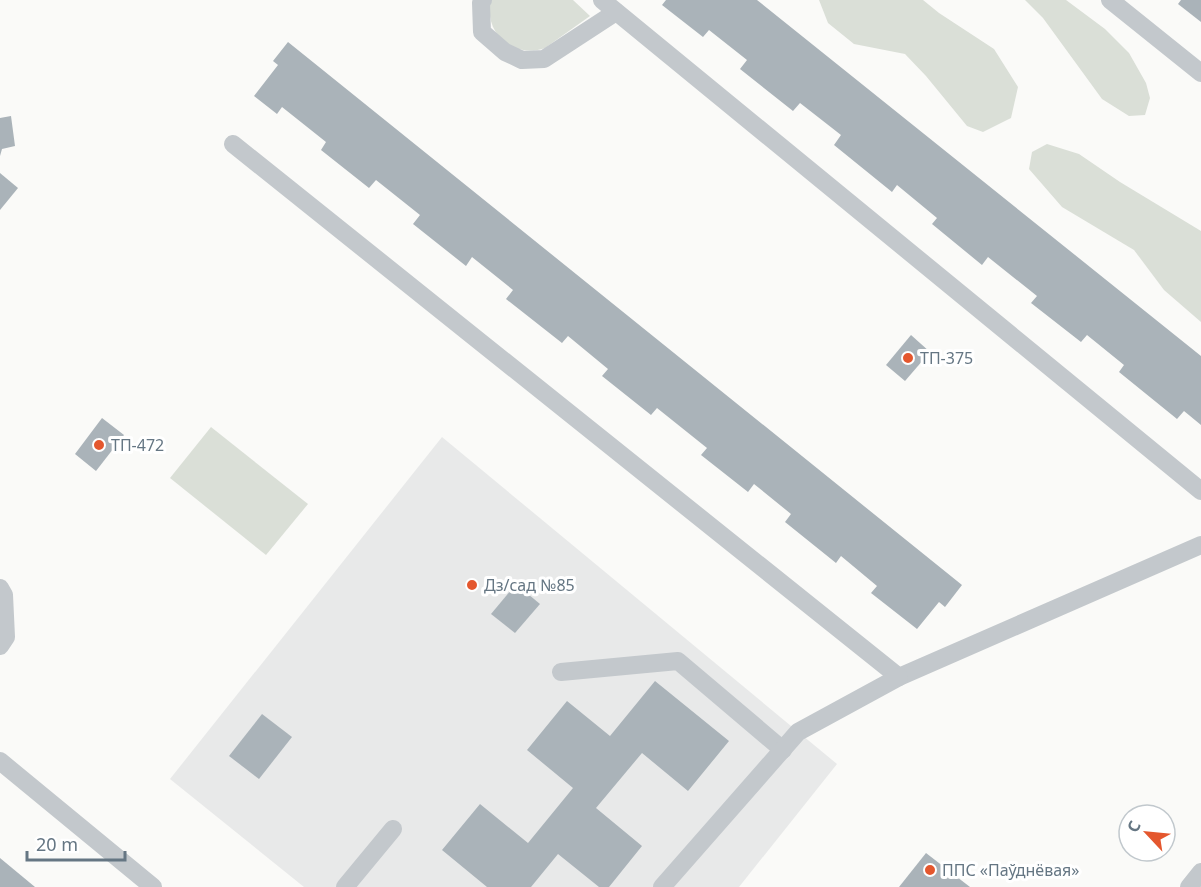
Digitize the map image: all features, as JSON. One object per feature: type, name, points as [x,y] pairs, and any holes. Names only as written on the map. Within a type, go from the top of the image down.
[{"type":"lane","points":[[483,0],[481,3],[482,32],[505,52],[522,60],[544,59],[616,12]]},
{"type":"lane","points":[[602,0],[1201,491]]},
{"type":"lane","points":[[1110,0],[1201,73]]},
{"type":"lane","points":[[233,144],[899,677]]},
{"type":"lane","points":[[662,887],[798,732],[899,677],[1201,545]]},
{"type":"lane","points":[[0,588],[4,595],[6,637],[0,646]]},
{"type":"lane","points":[[561,672],[678,661],[783,750]]},
{"type":"lane","points":[[0,761],[153,887]]},
{"type":"lane","points":[[346,887],[393,829]]},
{"type":"lane","points":[[1189,887],[1201,872]]},
{"type":"shaded area","points":[[491,0],[573,0],[590,16],[545,48],[522,50],[512,46],[496,33],[490,12]]},
{"type":"shaded area","points":[[819,0],[923,0],[994,49],[1018,87],[1011,118],[983,132],[967,126],[905,54],[854,44],[828,23]]},
{"type":"shaded area","points":[[1025,0],[1066,0],[1105,29],[1129,53],[1146,83],[1150,98],[1145,115],[1129,116],[1102,99],[1043,18]]},
{"type":"shaded area","points":[[1047,144],[1079,154],[1201,231],[1201,322],[1164,290],[1134,250],[1062,207],[1029,169],[1032,152]]},
{"type":"shaded area","points":[[211,427],[308,504],[266,555],[170,478]]},
{"type":"shaded area","name":"Дз/сад №85","points":[[442,437],[837,764],[739,887],[304,887],[170,779]]},
{"type":"building","points":[[666,0],[757,0],[1201,356],[1201,425],[1184,411],[1177,419],[1119,372],[1124,365],[1087,335],[1081,342],[1031,303],[1037,296],[988,257],[982,265],[932,224],[937,218],[897,185],[892,192],[834,145],[841,135],[800,103],[793,111],[740,69],[747,60],[709,30],[703,37],[662,5]]},
{"type":"building","points":[[1181,0],[1201,0],[1201,22],[1178,4]]},
{"type":"building","points":[[288,42],[962,585],[945,607],[939,602],[917,629],[871,593],[877,586],[841,556],[836,563],[785,522],[791,514],[754,484],[748,492],[701,455],[707,448],[657,408],[651,415],[602,376],[608,369],[568,336],[562,343],[506,299],[513,290],[472,257],[466,266],[413,224],[420,215],[376,180],[369,188],[321,150],[326,142],[282,107],[277,114],[254,96],[278,65],[273,61]]},
{"type":"building","points":[[11,116],[15,146],[2,149],[0,156],[0,118]]},
{"type":"building","points":[[0,173],[18,188],[0,210]]},
{"type":"building","name":"ТП-375","points":[[911,335],[930,352],[905,381],[886,365]]},
{"type":"building","name":"ТП-472","points":[[102,418],[124,435],[96,471],[75,454]]},
{"type":"building","points":[[516,584],[540,604],[515,633],[491,614]]},
{"type":"building","points":[[655,681],[729,741],[688,791],[642,753],[596,808],[642,846],[609,887],[599,887],[558,854],[531,887],[487,887],[442,850],[480,804],[528,843],[573,788],[527,750],[567,701],[610,736]]},
{"type":"building","points":[[262,714],[292,737],[259,779],[229,756]]},
{"type":"building","name":"ППС «Паўднёвая»","points":[[926,853],[970,887],[899,887]]},
{"type":"building","points":[[0,858],[35,887],[0,887]]},
{"type":"place","name":"ТП-375","points":[[908,358]]},
{"type":"place","name":"ТП-472","points":[[99,445]]},
{"type":"place","name":"Дз/сад №85","points":[[472,585]]},
{"type":"place","name":"ППС «Паўднёвая»","points":[[930,870]]}]
